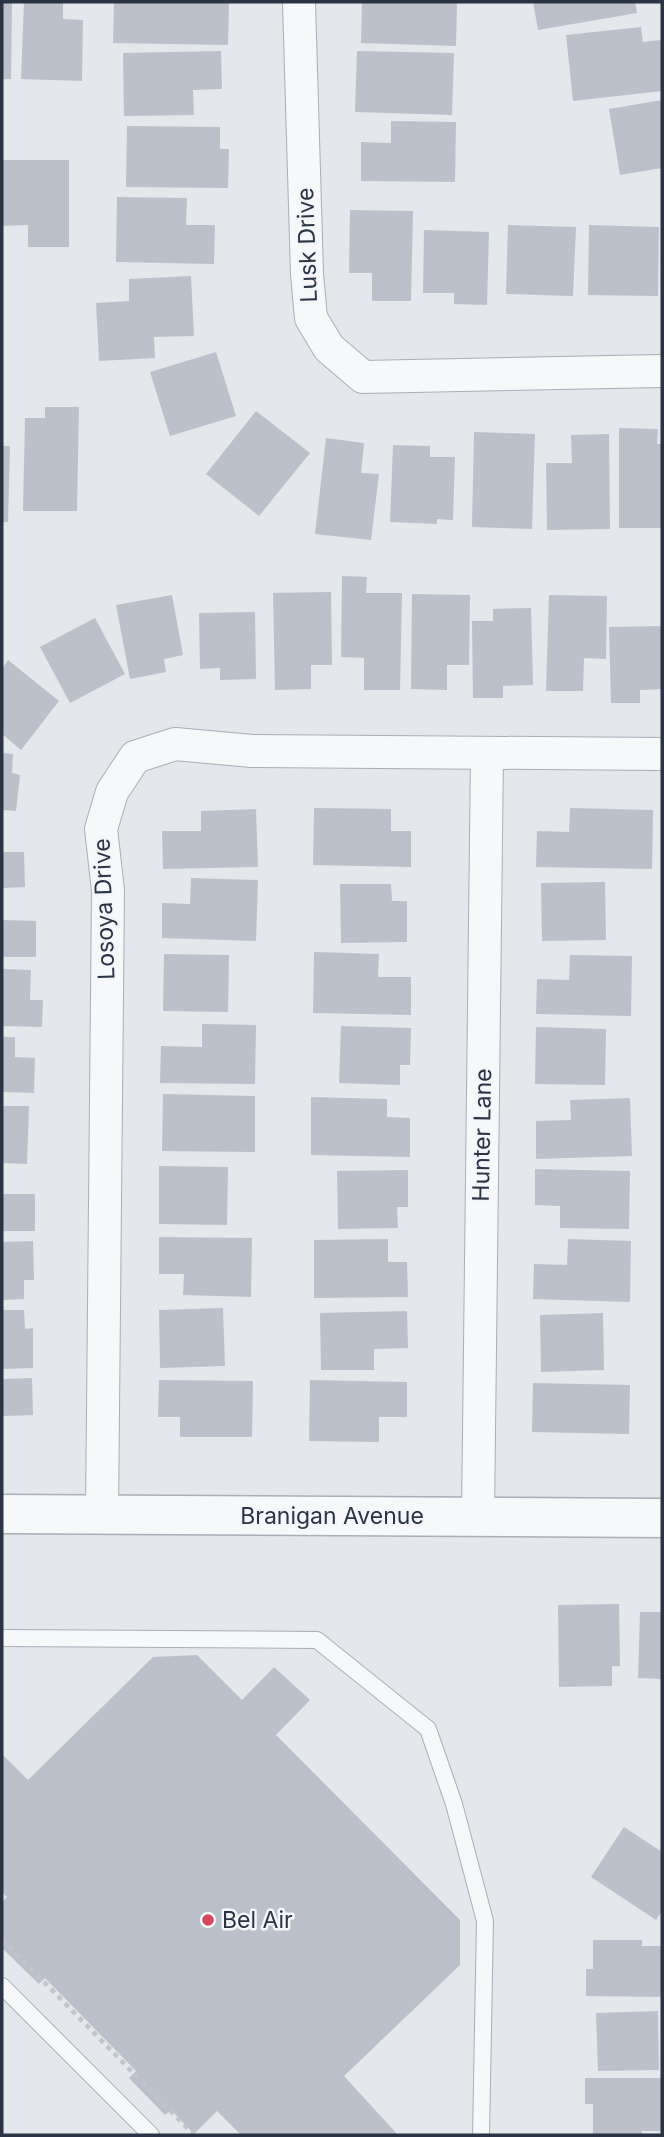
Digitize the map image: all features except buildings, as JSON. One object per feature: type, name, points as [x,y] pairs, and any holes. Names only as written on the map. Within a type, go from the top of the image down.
[{"type":"street","name":"Lusk Drive","points":[[299,2],[307,274],[311,318],[329,348],[363,377],[662,370]]},
{"type":"street","name":"Losoya Drive","points":[[102,1515],[108,890],[101,829],[112,792],[135,757],[175,744],[252,751],[662,754]]},
{"type":"street","name":"Hunter Lane","points":[[478,1517],[487,754]]},
{"type":"street","name":"Branigan Avenue","points":[[2,1514],[662,1518]]},
{"type":"lane","points":[[2,1638],[317,1640],[428,1729],[454,1804],[485,1921],[481,2135]]},
{"type":"lane","points":[[2,1986],[150,2135]]},
{"type":"path","points":[[2,1939],[194,2135]]},
{"type":"place","name":"Bel Air","points":[[208,1920]]}]
